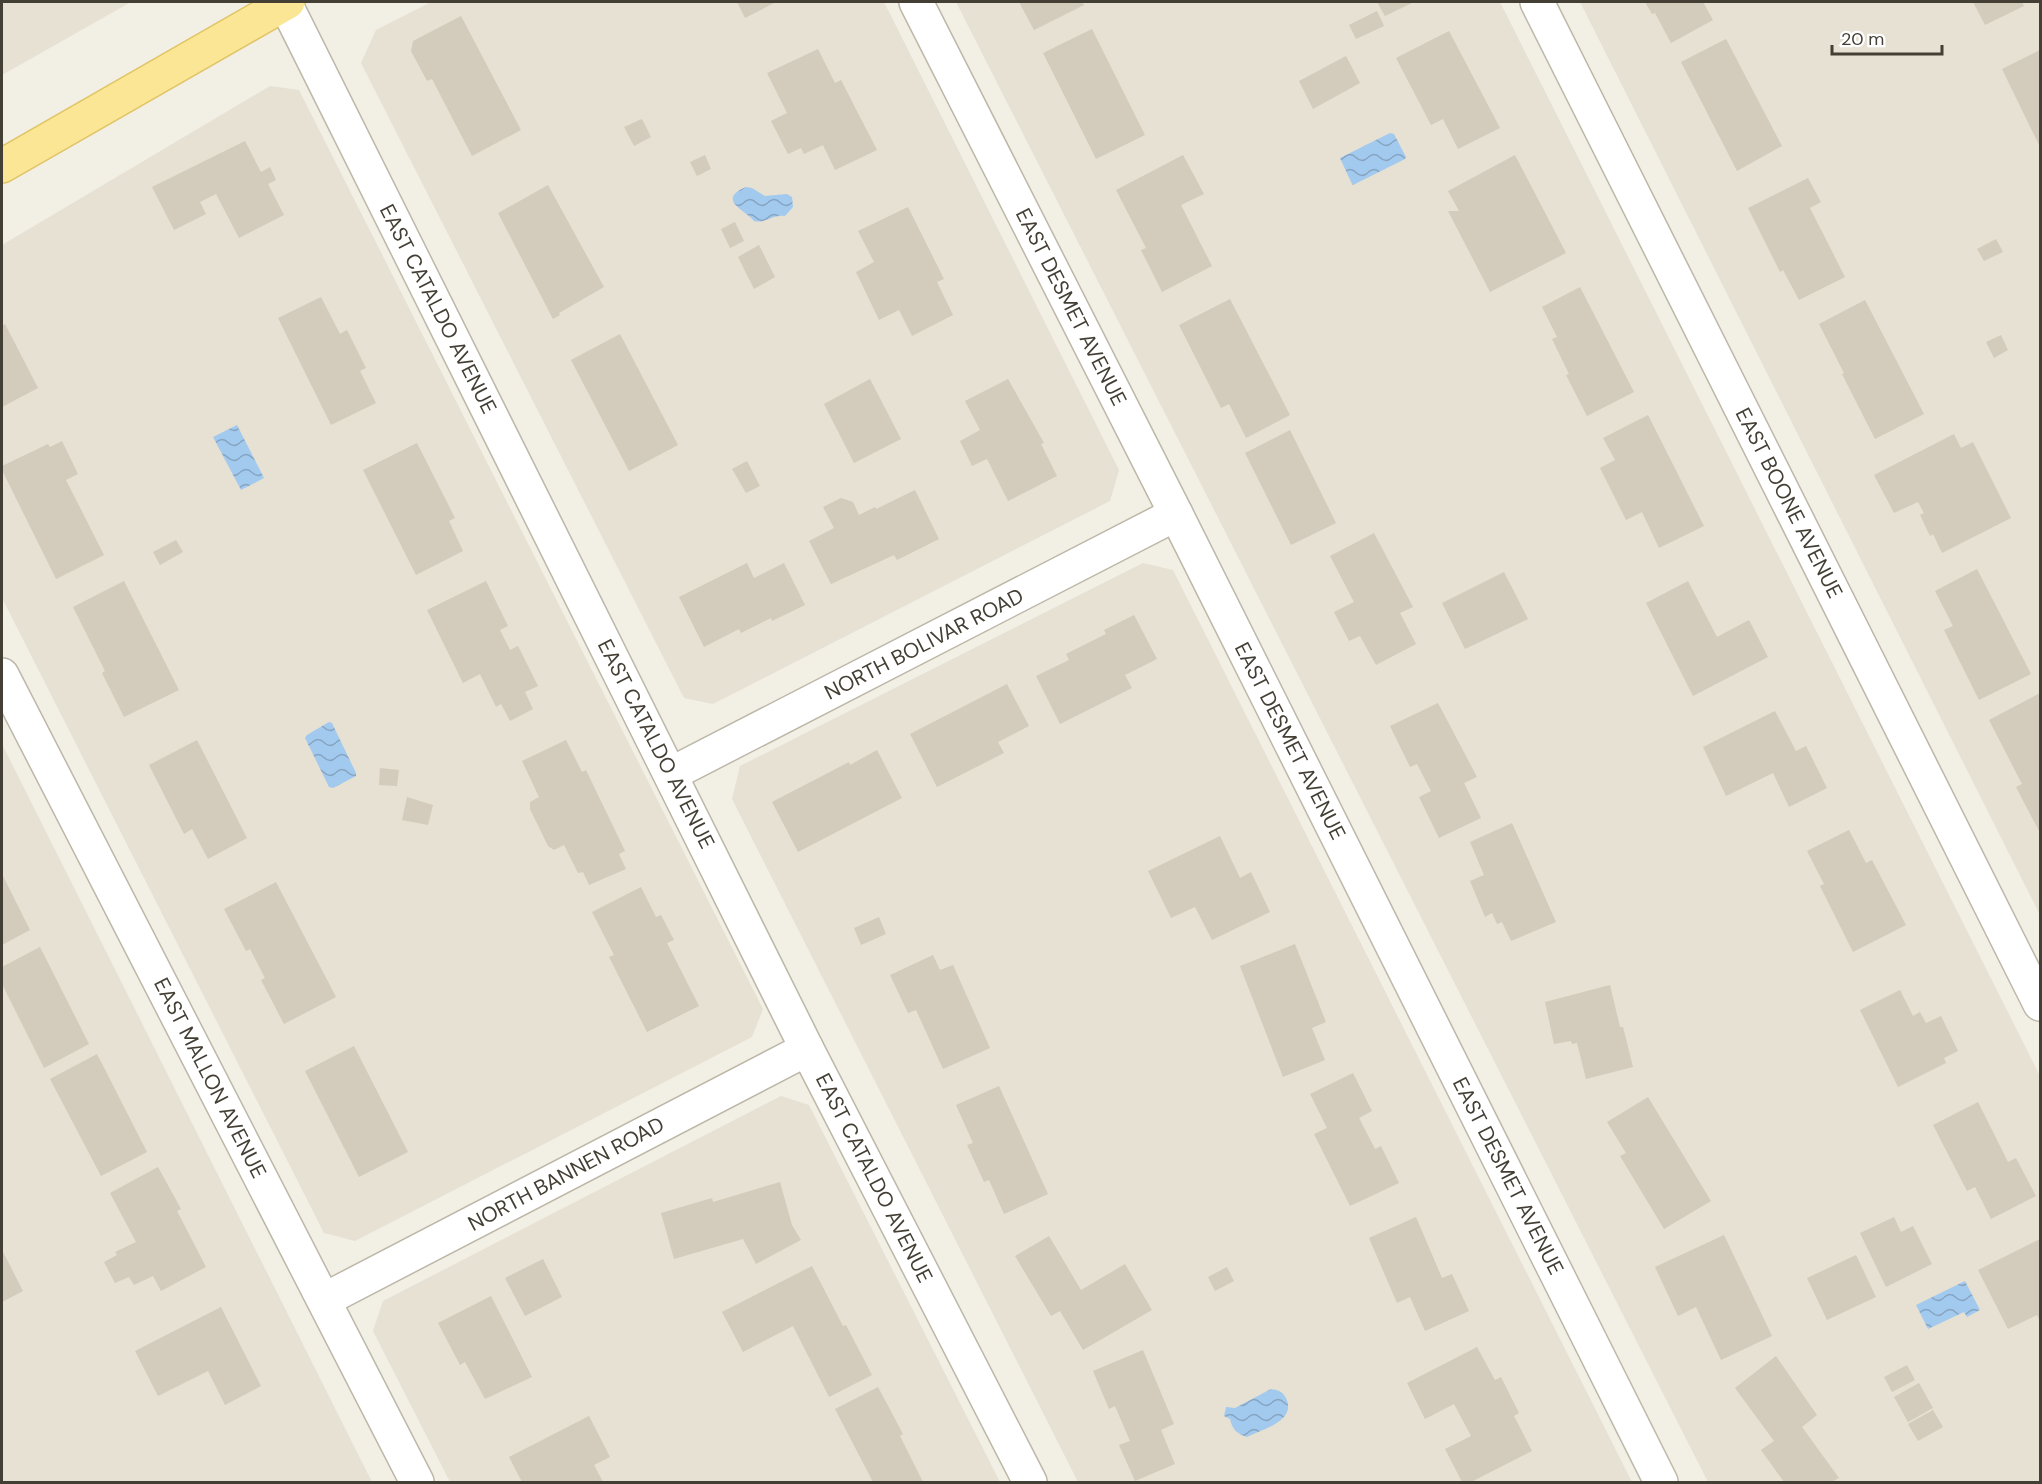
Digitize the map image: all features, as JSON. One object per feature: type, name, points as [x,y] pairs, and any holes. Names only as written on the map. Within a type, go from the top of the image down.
[{"type":"main road","points":[[2,166],[287,2]]},
{"type":"street","name":"EAST CATALDO AVENUE","points":[[287,2],[807,1049],[1030,1482]]},
{"type":"street","name":"EAST DESMET AVENUE","points":[[916,2],[1176,514],[1661,1482]]},
{"type":"street","name":"EAST BOONE AVENUE","points":[[1536,2],[2040,1004]]},
{"type":"street","name":"NORTH BOLIVAR ROAD","points":[[671,774],[1176,514]]},
{"type":"street","name":"EAST MALLON AVENUE","points":[[2,675],[417,1482]]},
{"type":"street","name":"NORTH BANNEN ROAD","points":[[324,1300],[807,1049]]},
{"type":"shaded area","points":[[2,2],[131,2],[2,75]]},
{"type":"shaded area","points":[[431,2],[884,2],[1119,470],[1110,501],[713,704],[684,698],[361,63],[376,30]]},
{"type":"shaded area","points":[[956,2],[1500,2],[2040,1076],[2040,1482],[1708,1482]]},
{"type":"shaded area","points":[[1580,2],[2040,2],[2040,915]]},
{"type":"shaded area","points":[[270,86],[299,90],[763,1009],[752,1037],[355,1241],[324,1233],[2,598],[2,245]]},
{"type":"shaded area","points":[[1143,563],[1173,570],[1632,1482],[1078,1482],[732,799],[740,766]]},
{"type":"shaded area","points":[[2,744],[372,1482],[2,1482]]},
{"type":"shaded area","points":[[781,1096],[809,1105],[1000,1482],[450,1482],[373,1331],[383,1301]]},
{"type":"water","points":[[1390,133],[1394,134],[1405,159],[1353,185],[1340,158]]},
{"type":"water","points":[[746,187],[765,196],[787,194],[792,197],[793,207],[785,216],[754,221],[733,201],[733,196]]},
{"type":"water","points":[[237,425],[264,478],[241,490],[213,437]]},
{"type":"water","points":[[329,722],[332,723],[356,773],[356,776],[333,788],[329,787],[305,738]]},
{"type":"water","points":[[1965,1281],[1980,1310],[1967,1317],[1964,1312],[1928,1329],[1916,1305]]},
{"type":"water","points":[[1271,1389],[1280,1391],[1286,1398],[1287,1413],[1277,1423],[1247,1437],[1238,1433],[1230,1419],[1224,1416],[1226,1407],[1235,1408]]},
{"type":"building","points":[[737,2],[776,2],[745,18]]},
{"type":"building","points":[[1019,2],[1082,2],[1084,5],[1034,30]]},
{"type":"building","points":[[1377,2],[1414,2],[1385,16]]},
{"type":"building","points":[[1645,2],[1703,2],[1713,20],[1671,43],[1655,13],[1652,14]]},
{"type":"building","points":[[1973,2],[2022,2],[2024,6],[1985,25]]},
{"type":"building","points":[[1377,11],[1384,26],[1356,39],[1349,25]]},
{"type":"building","points":[[461,16],[521,130],[472,156],[432,79],[427,81],[411,51],[413,41]]},
{"type":"building","points":[[1092,29],[1145,135],[1096,159],[1043,53]]},
{"type":"building","points":[[1449,31],[1500,128],[1458,149],[1443,119],[1431,125],[1396,58]]},
{"type":"building","points":[[1726,39],[1782,146],[1737,171],[1681,62]]},
{"type":"building","points":[[818,49],[835,83],[841,80],[877,150],[835,170],[823,145],[804,154],[801,148],[788,154],[771,121],[787,113],[767,73]]},
{"type":"building","points":[[2040,50],[2040,147],[2002,69]]},
{"type":"building","points":[[1346,56],[1360,83],[1313,109],[1299,81]]},
{"type":"building","points":[[642,119],[651,137],[634,146],[624,127]]},
{"type":"building","points":[[245,141],[261,172],[270,167],[276,180],[268,184],[284,215],[239,238],[216,194],[200,202],[206,214],[174,230],[152,187]]},
{"type":"building","points":[[705,155],[711,169],[697,176],[690,162]]},
{"type":"building","points":[[1183,155],[1204,194],[1181,205],[1212,266],[1162,292],[1141,250],[1146,248],[1116,190]]},
{"type":"building","points":[[1515,155],[1566,253],[1490,292],[1448,211],[1459,211],[1448,191]]},
{"type":"building","points":[[1808,178],[1821,202],[1810,208],[1845,277],[1799,300],[1783,270],[1780,272],[1748,208]]},
{"type":"building","points":[[548,185],[604,287],[559,313],[560,315],[553,319],[498,213]]},
{"type":"building","points":[[908,207],[944,279],[937,282],[953,315],[912,336],[899,310],[879,320],[856,272],[874,262],[858,231]]},
{"type":"building","points":[[735,222],[744,241],[730,248],[721,229]]},
{"type":"building","points":[[1996,239],[2003,252],[1984,261],[1977,249]]},
{"type":"building","points":[[759,245],[775,277],[754,289],[738,257]]},
{"type":"building","points":[[1580,287],[1634,392],[1587,416],[1566,375],[1569,374],[1552,339],[1557,337],[1542,307]]},
{"type":"building","points":[[321,297],[340,334],[347,330],[366,368],[360,371],[376,403],[331,425],[278,318]]},
{"type":"building","points":[[1230,299],[1290,415],[1246,438],[1229,404],[1221,408],[1179,325]]},
{"type":"building","points":[[1865,300],[1924,414],[1875,439],[1819,324]]},
{"type":"building","points":[[5,324],[38,388],[2,407],[2,326]]},
{"type":"building","points":[[620,334],[678,445],[629,471],[571,360]]},
{"type":"building","points":[[2001,335],[2008,350],[1994,358],[1986,342]]},
{"type":"building","points":[[870,379],[901,439],[854,463],[824,404]]},
{"type":"building","points":[[1008,379],[1044,443],[1041,444],[1057,476],[1008,501],[987,459],[972,466],[960,441],[980,430],[965,401]]},
{"type":"building","points":[[1648,415],[1704,526],[1659,548],[1642,512],[1626,520],[1600,468],[1615,460],[1603,438]]},
{"type":"building","points":[[1290,430],[1336,523],[1291,545],[1245,453]]},
{"type":"building","points":[[1954,434],[1961,448],[1973,442],[2011,518],[1942,553],[1933,534],[1930,536],[1920,515],[1924,513],[1918,502],[1894,513],[1874,475]]},
{"type":"building","points":[[62,441],[78,474],[66,480],[104,555],[56,579],[2,466],[48,444],[50,447]]},
{"type":"building","points":[[417,443],[455,518],[449,521],[463,551],[416,575],[363,470]]},
{"type":"building","points":[[747,461],[760,486],[746,493],[732,469]]},
{"type":"building","points":[[915,490],[939,539],[897,560],[894,555],[831,584],[809,541],[834,528],[823,507],[841,498],[853,502],[859,515]]},
{"type":"building","points":[[1374,533],[1413,607],[1400,613],[1416,644],[1376,665],[1360,636],[1349,641],[1334,612],[1354,602],[1330,556]]},
{"type":"building","points":[[176,540],[183,552],[160,565],[153,552]]},
{"type":"building","points":[[747,563],[754,578],[784,563],[805,605],[741,633],[739,629],[704,647],[679,597]]},
{"type":"building","points":[[1977,569],[2031,674],[1979,700],[1944,630],[1953,626],[1935,591]]},
{"type":"building","points":[[1504,572],[1528,619],[1465,649],[1442,603]]},
{"type":"building","points":[[124,581],[179,690],[124,717],[102,673],[105,671],[73,607]]},
{"type":"building","points":[[486,581],[508,626],[500,630],[510,650],[518,646],[538,686],[525,692],[533,709],[510,721],[501,704],[496,707],[480,674],[463,683],[427,610]]},
{"type":"building","points":[[1688,581],[1717,637],[1749,620],[1768,657],[1693,696],[1646,603]]},
{"type":"building","points":[[1134,615],[1157,659],[1125,675],[1132,688],[1060,724],[1036,676],[1069,660],[1066,654],[1106,634],[1104,630]]},
{"type":"building","points":[[1007,684],[1029,726],[998,742],[1004,753],[937,787],[910,734]]},
{"type":"building","points":[[2040,693],[2039,831],[2016,787],[2022,784],[1989,720]]},
{"type":"building","points":[[1438,703],[1477,777],[1464,783],[1481,818],[1439,838],[1419,797],[1431,791],[1417,764],[1410,767],[1390,726]]},
{"type":"building","points":[[1775,711],[1796,751],[1806,746],[1827,788],[1789,807],[1773,773],[1726,796],[1703,747]]},
{"type":"building","points":[[197,740],[247,838],[208,859],[192,829],[184,834],[149,765]]},
{"type":"building","points":[[566,740],[582,772],[586,770],[625,851],[619,854],[626,869],[589,885],[583,872],[578,873],[564,845],[554,850],[548,846],[530,809],[530,802],[539,797],[522,761]]},
{"type":"building","points":[[877,750],[902,798],[798,852],[772,802]]},
{"type":"building","points":[[380,768],[399,770],[397,786],[379,785]]},
{"type":"building","points":[[407,797],[433,805],[428,825],[402,820]]},
{"type":"building","points":[[1512,823],[1556,922],[1511,941],[1502,922],[1497,924],[1492,913],[1485,917],[1470,881],[1484,875],[1470,842]]},
{"type":"building","points":[[1849,830],[1866,863],[1872,860],[1906,925],[1853,952],[1820,886],[1824,884],[1807,851]]},
{"type":"building","points":[[1220,836],[1240,878],[1251,872],[1270,912],[1212,940],[1195,907],[1171,918],[1148,871]]},
{"type":"building","points":[[2,874],[30,930],[2,945]]},
{"type":"building","points":[[276,882],[336,997],[284,1024],[261,980],[265,978],[250,949],[246,951],[224,909]]},
{"type":"building","points":[[641,887],[656,917],[661,915],[674,940],[667,943],[699,1006],[647,1032],[609,957],[614,955],[592,912]]},
{"type":"building","points":[[879,917],[886,934],[861,945],[854,928]]},
{"type":"building","points":[[1295,944],[1326,1022],[1312,1028],[1325,1060],[1283,1077],[1240,966]]},
{"type":"building","points":[[40,947],[89,1044],[44,1068],[2,984],[2,967]]},
{"type":"building","points":[[933,955],[940,970],[953,965],[990,1048],[943,1069],[916,1010],[908,1013],[890,975]]},
{"type":"building","points":[[1610,985],[1633,1067],[1586,1079],[1577,1043],[1572,1044],[1571,1041],[1554,1044],[1545,1002]]},
{"type":"building","points":[[1900,990],[1913,1016],[1920,1012],[1926,1023],[1941,1016],[1958,1051],[1944,1058],[1946,1063],[1898,1087],[1860,1010]]},
{"type":"building","points":[[354,1046],[408,1152],[359,1177],[305,1071]]},
{"type":"building","points":[[97,1054],[147,1152],[101,1176],[50,1079]]},
{"type":"building","points":[[1353,1073],[1372,1111],[1359,1118],[1375,1149],[1381,1146],[1399,1183],[1350,1206],[1314,1134],[1327,1128],[1310,1094]]},
{"type":"building","points":[[999,1086],[1048,1194],[1004,1214],[989,1180],[984,1182],[967,1145],[973,1143],[956,1105]]},
{"type":"building","points":[[1648,1097],[1711,1201],[1664,1229],[1620,1156],[1626,1153],[1607,1122]]},
{"type":"building","points":[[1978,1102],[2008,1162],[2016,1158],[2036,1196],[1991,1219],[1975,1187],[1967,1191],[1933,1125]]},
{"type":"building","points":[[158,1167],[181,1209],[177,1211],[206,1267],[161,1291],[153,1276],[134,1285],[129,1277],[115,1283],[104,1262],[117,1255],[115,1252],[136,1242],[110,1193]]},
{"type":"building","points":[[780,1182],[792,1225],[801,1240],[756,1264],[743,1239],[674,1259],[661,1213],[712,1198],[713,1202]]},
{"type":"building","points":[[1416,1217],[1442,1278],[1452,1274],[1469,1311],[1425,1331],[1410,1297],[1397,1303],[1369,1238]]},
{"type":"building","points":[[1894,1217],[1901,1232],[1913,1226],[1932,1264],[1886,1287],[1860,1233]]},
{"type":"building","points":[[1724,1235],[1772,1336],[1721,1360],[1696,1307],[1678,1316],[1655,1267]]},
{"type":"building","points":[[1049,1236],[1081,1290],[1125,1264],[1152,1310],[1083,1350],[1060,1311],[1051,1316],[1015,1256]]},
{"type":"building","points":[[2040,1239],[2040,1321],[2037,1315],[2008,1329],[1978,1270]]},
{"type":"building","points":[[2,1250],[23,1291],[2,1302]]},
{"type":"building","points":[[1856,1255],[1876,1297],[1827,1320],[1807,1278]]},
{"type":"building","points":[[543,1259],[562,1297],[525,1316],[505,1278]]},
{"type":"building","points":[[812,1266],[872,1375],[829,1397],[793,1326],[743,1352],[722,1312]]},
{"type":"building","points":[[1227,1267],[1234,1281],[1215,1291],[1208,1277]]},
{"type":"building","points":[[491,1296],[532,1377],[485,1399],[465,1362],[460,1365],[438,1323]]},
{"type":"building","points":[[221,1307],[261,1386],[225,1405],[208,1371],[158,1396],[135,1351]]},
{"type":"building","points":[[1477,1347],[1495,1380],[1501,1377],[1519,1413],[1514,1416],[1532,1451],[1471,1482],[1462,1482],[1445,1449],[1471,1436],[1454,1404],[1425,1419],[1407,1383]]},
{"type":"building","points":[[1143,1350],[1174,1424],[1161,1430],[1175,1464],[1135,1481],[1119,1445],[1130,1441],[1115,1406],[1109,1409],[1093,1371]]},
{"type":"building","points":[[1776,1356],[1817,1415],[1802,1427],[1839,1478],[1831,1482],[1784,1482],[1761,1450],[1774,1441],[1735,1388]]},
{"type":"building","points":[[1907,1365],[1915,1380],[1892,1392],[1884,1377]]},
{"type":"building","points":[[1919,1383],[1933,1408],[1908,1422],[1894,1397]]},
{"type":"building","points":[[878,1387],[903,1434],[900,1436],[923,1482],[873,1482],[835,1409]]},
{"type":"building","points":[[1933,1410],[1943,1427],[1918,1441],[1908,1424]]},
{"type":"building","points":[[589,1416],[610,1457],[594,1465],[603,1482],[522,1482],[509,1457]]}]
